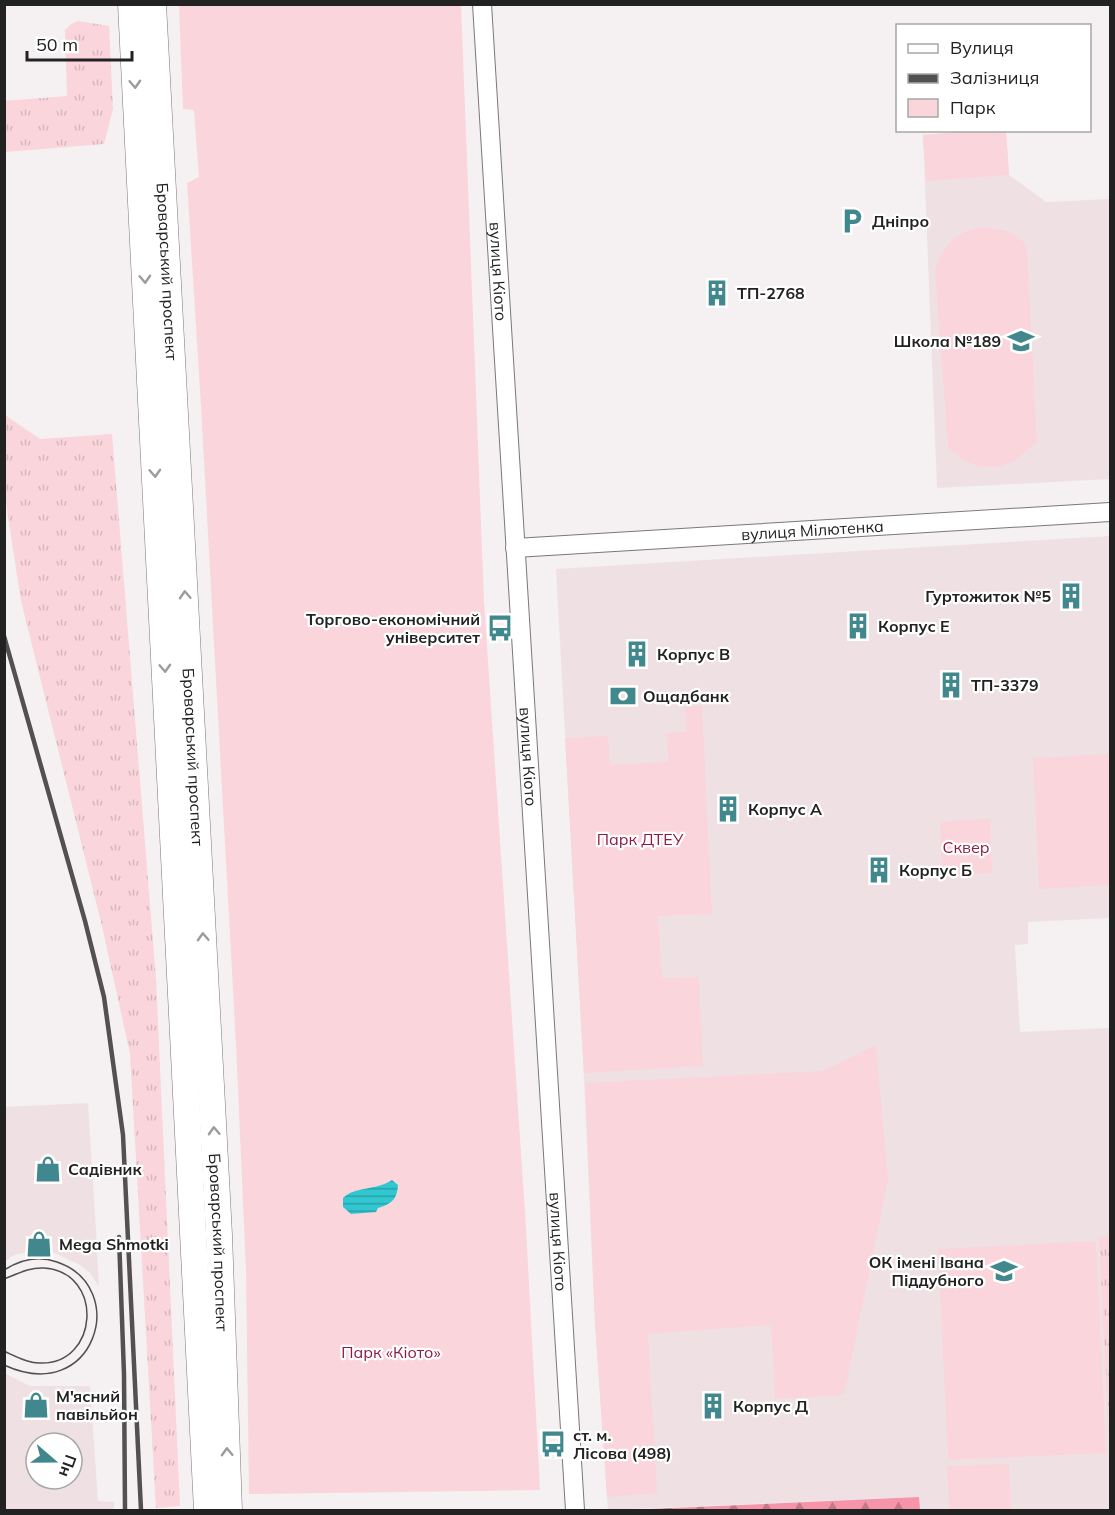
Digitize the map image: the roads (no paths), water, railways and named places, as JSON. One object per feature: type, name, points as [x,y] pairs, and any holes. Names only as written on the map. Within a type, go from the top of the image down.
[{"type":"highway","name":"Броварський проспект","points":[[131,4],[207,1510]]},
{"type":"highway","name":"Броварський проспект","points":[[153,4],[219,1235],[229,1510]]},
{"type":"street","name":"вулиця Кіото","points":[[482,4],[575,1510]]},
{"type":"street","name":"вулиця Мілютенка","points":[[515,548],[1110,512]]},
{"type":"water","points":[[392,1180],[398,1185],[395,1197],[387,1205],[378,1208],[376,1212],[351,1214],[343,1207],[343,1198],[348,1194]]},
{"type":"tram line","points":[[4,1270],[30,1259],[57,1262],[80,1275],[93,1295],[97,1317],[92,1339],[80,1357],[61,1370],[35,1374],[4,1365]]},
{"type":"tram line","points":[[4,1279],[39,1268],[64,1273],[77,1285],[85,1301],[87,1318],[83,1335],[74,1350],[59,1360],[35,1363],[4,1351]]},
{"type":"railway","points":[[4,636],[85,921],[104,997],[123,1135],[141,1510]]},
{"type":"railway","points":[[119,1237],[124,1374],[125,1510]]},
{"type":"place","name":"Дніпро","points":[[852,221]]},
{"type":"place","name":"ТП-2768","points":[[717,293]]},
{"type":"place","name":"Школа №189","points":[[1021,341]]},
{"type":"place","name":"Гуртожиток №5","points":[[1071,596]]},
{"type":"place","name":"Корпус Е","points":[[858,626]]},
{"type":"place","name":"Торгово-економічний університет","points":[[500,628]]},
{"type":"place","name":"Корпус В","points":[[637,654]]},
{"type":"place","name":"ТП-3379","points":[[951,685]]},
{"type":"place","name":"Ощадбанк","points":[[623,696]]},
{"type":"place","name":"Корпус А","points":[[728,809]]},
{"type":"place","name":"Корпус Б","points":[[879,870]]},
{"type":"place","name":"Садівник","points":[[48,1169]]},
{"type":"place","name":"Mega Shmotki","points":[[39,1244]]},
{"type":"place","name":"ОК імені Івана Піддубного","points":[[1004,1271]]},
{"type":"place","name":"М'ясний павільйон","points":[[36,1405]]},
{"type":"place","name":"Корпус Д","points":[[713,1406]]},
{"type":"place","name":"ст. м. Лісова (498)","points":[[553,1444]]},
{"type":"park label","name":"Парк ДТЕУ","points":[[640,839]]},
{"type":"park label","name":"Сквер","points":[[966,847]]},
{"type":"park label","name":"Парк «Кіото»","points":[[391,1352]]}]
